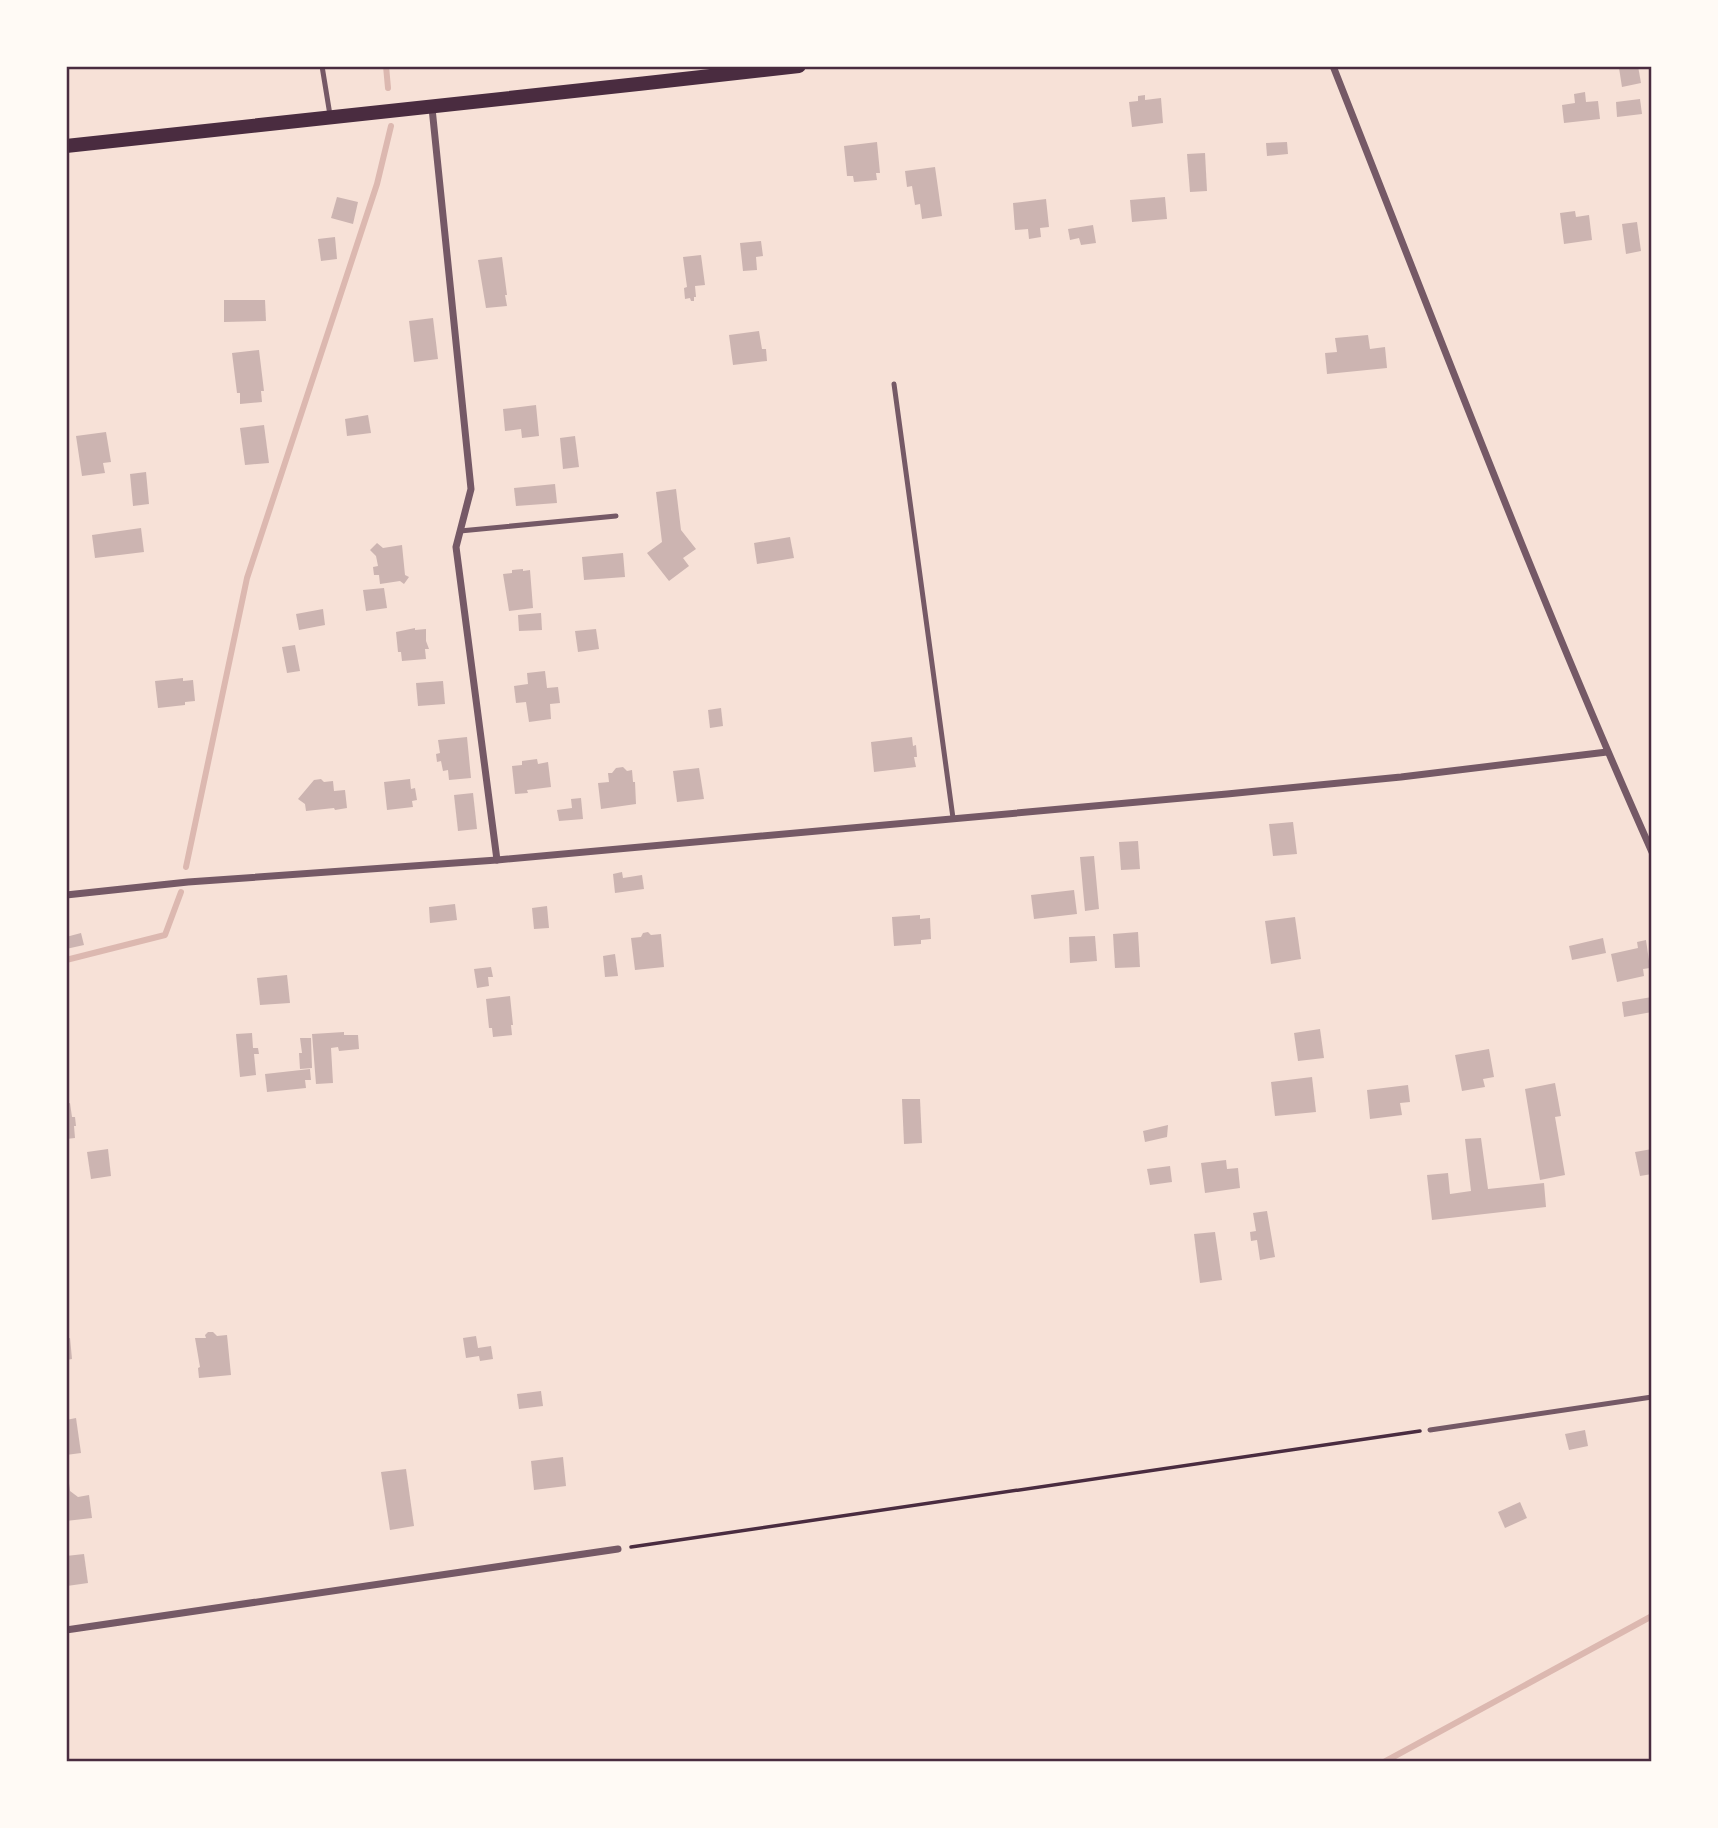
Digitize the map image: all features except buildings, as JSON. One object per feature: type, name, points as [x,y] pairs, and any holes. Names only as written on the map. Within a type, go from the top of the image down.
[{"type":"main road","points":[[66,146],[799,66]]},
{"type":"street","points":[[1333,66],[1446,355],[1607,752],[1651,852]]},
{"type":"street","points":[[432,108],[471,489],[456,547],[497,860]]},
{"type":"street","points":[[66,895],[188,882],[497,860],[1401,777],[1607,752]]},
{"type":"street","points":[[66,1630],[618,1549]]},
{"type":"lane","points":[[322,66],[330,118]]},
{"type":"lane","points":[[894,384],[953,818]]},
{"type":"lane","points":[[460,531],[616,516]]},
{"type":"lane","points":[[1430,1430],[1651,1397]]},
{"type":"path","points":[[618,1549],[1430,1430]]},
{"type":"waterway","points":[[386,66],[388,88]]},
{"type":"waterway","points":[[186,867],[247,578],[377,184],[391,126]]},
{"type":"waterway","points":[[66,960],[165,935],[181,892]]},
{"type":"waterway","points":[[1384,1762],[1652,1616]]}]
